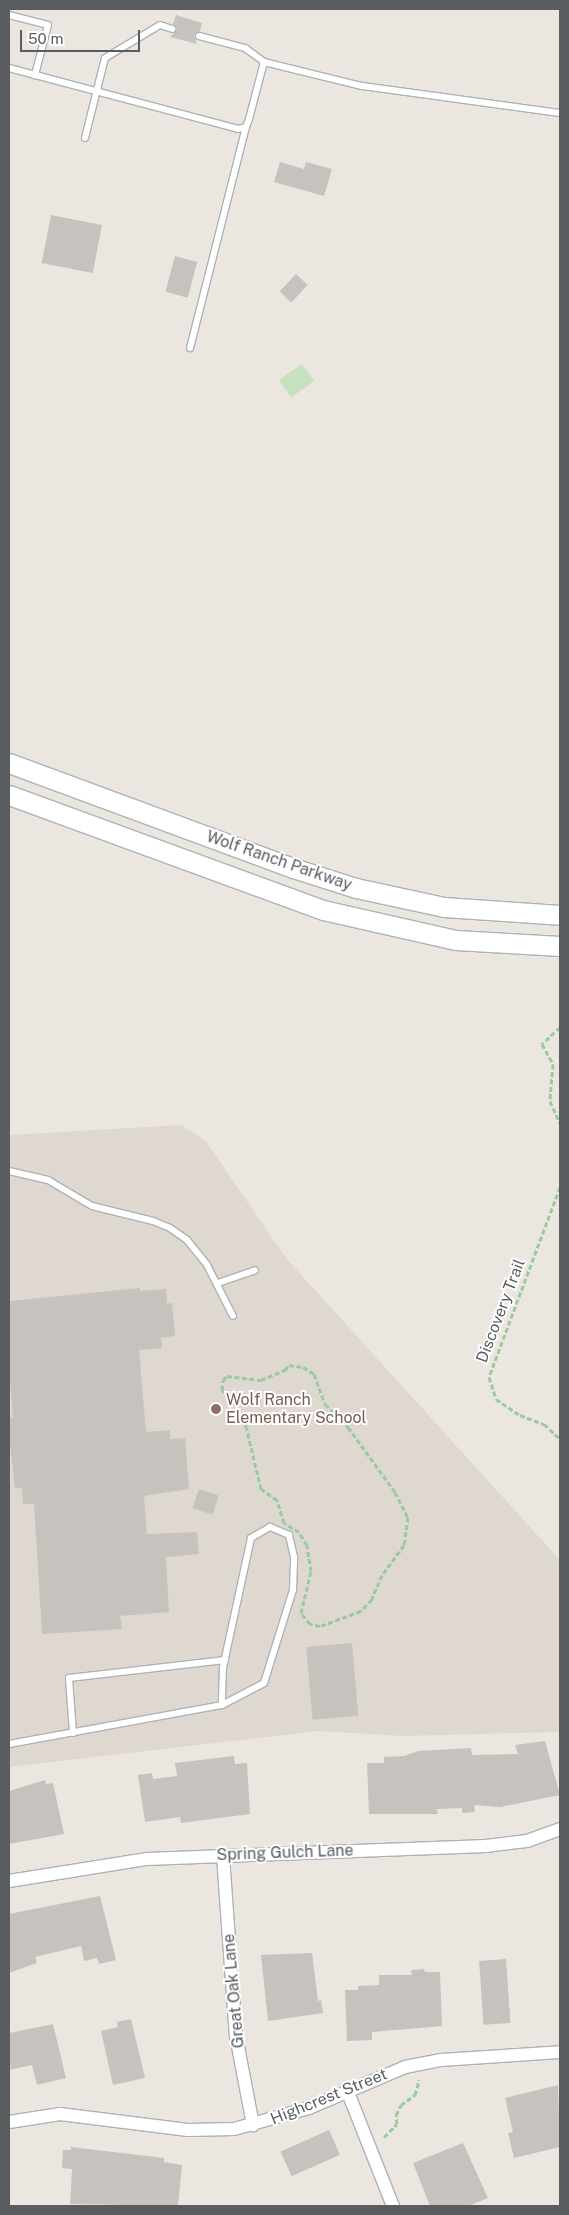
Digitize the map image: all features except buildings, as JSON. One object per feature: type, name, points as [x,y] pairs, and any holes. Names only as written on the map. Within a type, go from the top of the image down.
[{"type":"street","name":"Wolf Ranch Parkway","points":[[9,763],[293,868],[356,888],[444,907],[560,915]]},
{"type":"street","name":"Wolf Ranch Parkway","points":[[9,796],[323,910],[456,940],[560,946]]},
{"type":"street","name":"Spring Gulch Lane","points":[[9,1881],[147,1859],[486,1846],[527,1842],[560,1830]]},
{"type":"street","name":"Great Oak Lane","points":[[223,1856],[236,2036],[253,2125]]},
{"type":"street","name":"Highcrest Street","points":[[9,2122],[60,2114],[188,2130],[234,2129],[309,2108],[347,2090],[405,2067],[440,2060],[560,2052]]},
{"type":"street","points":[[347,2090],[393,2206]]},
{"type":"lane","points":[[9,15],[48,25],[35,75]]},
{"type":"lane","points":[[85,138],[105,58],[160,25],[172,28]]},
{"type":"lane","points":[[199,36],[246,48],[264,62],[362,86],[560,113]]},
{"type":"lane","points":[[190,348],[264,62]]},
{"type":"lane","points":[[9,68],[238,129],[246,127]]},
{"type":"lane","points":[[9,1171],[48,1180],[92,1206],[153,1221],[170,1228],[187,1240],[218,1283],[233,1316]]},
{"type":"lane","points":[[218,1283],[255,1270]]},
{"type":"lane","points":[[9,1744],[222,1704],[264,1683],[293,1590],[294,1557],[289,1535],[270,1527],[251,1538],[225,1660],[222,1704]]},
{"type":"lane","points":[[73,1733],[69,1678],[225,1660]]},
{"type":"path","points":[[560,1027],[542,1044],[553,1064],[550,1101],[560,1123]]},
{"type":"path","name":"Discovery Trail","points":[[560,1187],[489,1377],[496,1399],[520,1415],[544,1424],[560,1440]]},
{"type":"path","points":[[288,1365],[296,1365],[314,1374],[325,1404],[348,1427],[405,1507],[409,1527],[404,1546],[361,1611],[315,1626],[301,1613],[311,1571],[306,1545],[299,1532],[284,1523],[280,1511],[277,1500],[261,1489],[258,1482],[254,1452],[246,1426],[234,1403],[224,1395],[223,1386],[227,1376],[261,1380],[285,1370],[288,1365]]},
{"type":"path","points":[[384,2137],[397,2124],[396,2115],[401,2105],[415,2095],[419,2080]]},
{"type":"shaded area","name":"Wolf Ranch Elementary School","points":[[181,1125],[205,1140],[286,1258],[560,1560],[560,1732],[403,1736],[318,1731],[9,1767],[9,1135]]},
{"type":"green space","points":[[302,364],[314,381],[291,397],[279,380]]},
{"type":"place","name":"Wolf Ranch Elementary School","points":[[216,1409]]}]
